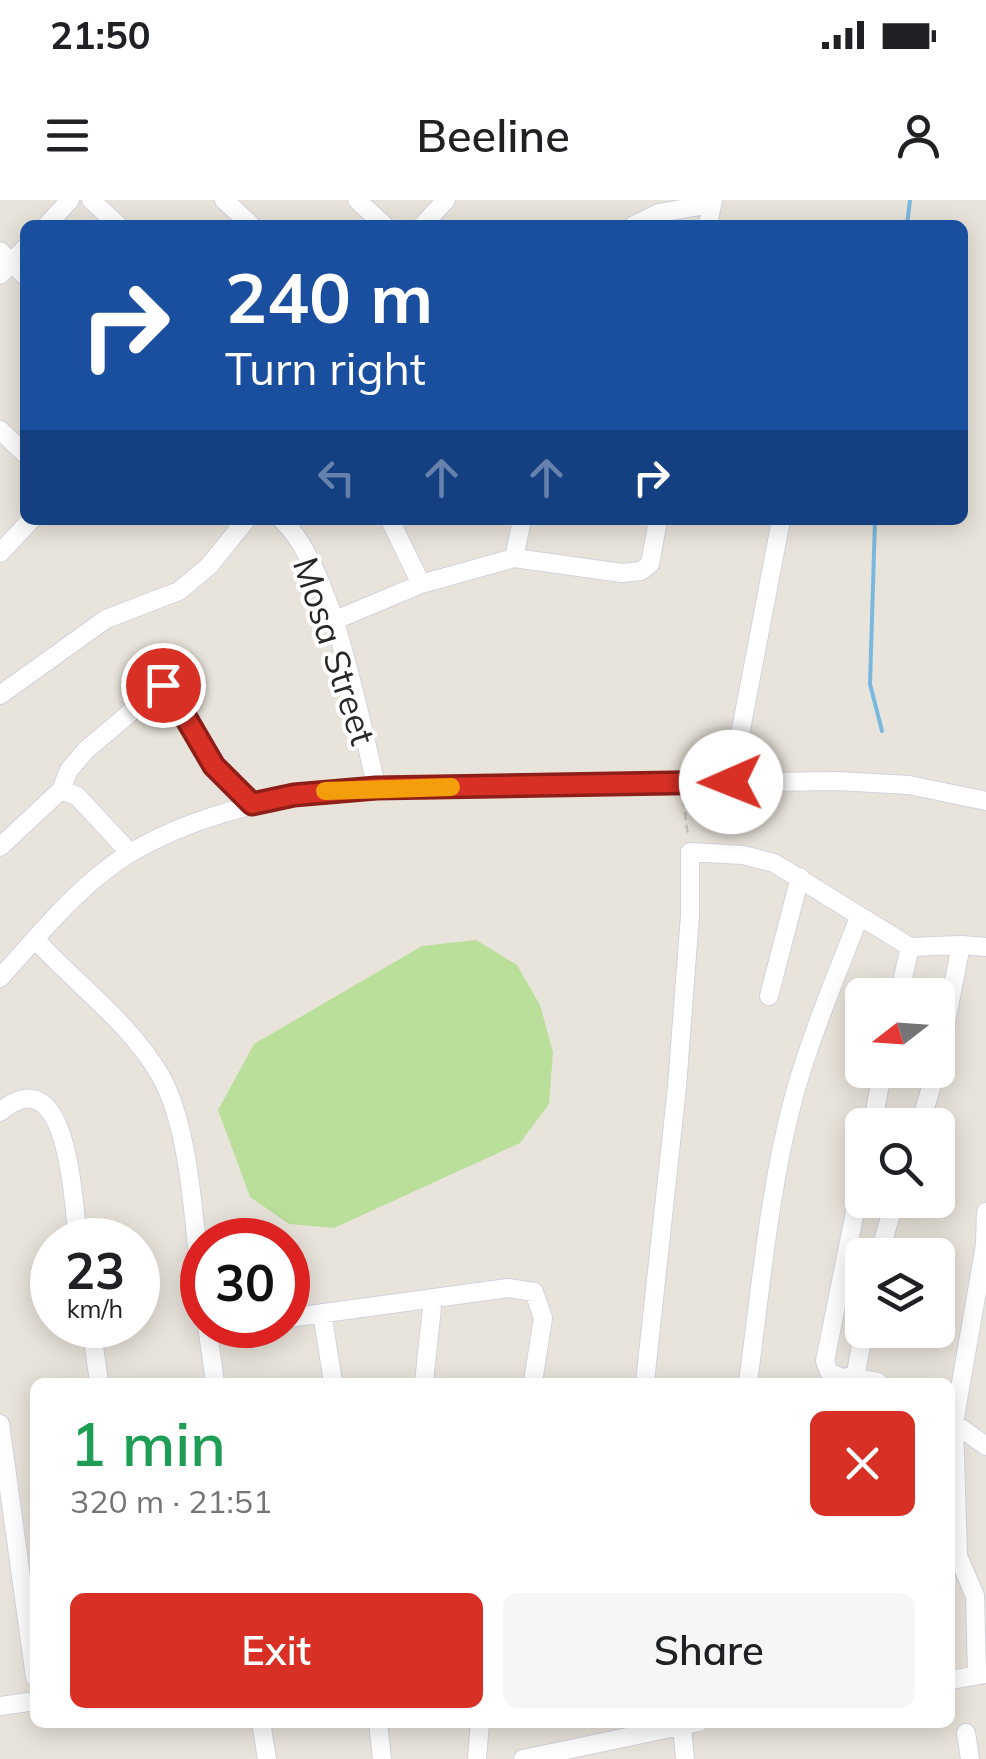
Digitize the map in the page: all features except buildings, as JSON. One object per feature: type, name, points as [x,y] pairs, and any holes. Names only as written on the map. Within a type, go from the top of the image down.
[{"type":"street","points":[[52,220],[70,200]]},
{"type":"street","points":[[91,200],[113,220]]},
{"type":"street","points":[[224,200],[246,220]]},
{"type":"street","points":[[358,200],[379,220]]},
{"type":"street","points":[[428,220],[446,200]]},
{"type":"street","points":[[645,220],[712,202]]},
{"type":"street","points":[[0,430],[20,449]]},
{"type":"street","points":[[0,553],[26,525]]},
{"type":"street","points":[[0,694],[106,619],[178,591],[209,566],[242,525]]},
{"type":"street","name":"Mosa Street","points":[[286,525],[302,544],[333,621],[376,788]]},
{"type":"street","points":[[392,525],[422,584]]},
{"type":"street","points":[[514,558],[521,525]]},
{"type":"street","points":[[333,621],[422,584],[514,558],[622,573],[641,571],[650,564],[657,525]]},
{"type":"street","points":[[731,782],[780,525]]},
{"type":"street","points":[[0,848],[61,790],[86,750],[163,685],[214,766],[252,804]]},
{"type":"street","points":[[0,978],[130,853],[209,818],[294,795],[376,788],[885,782],[986,801]]},
{"type":"street","points":[[61,790],[77,796],[130,853]]},
{"type":"street","points":[[645,1378],[678,1086],[690,915],[690,852],[743,855],[774,863],[910,947],[986,947]]},
{"type":"street","points":[[769,996],[800,877]]},
{"type":"street","points":[[749,1378],[772,1208],[793,1100],[824,1005],[859,917]]},
{"type":"street","points":[[36,940],[132,1038],[167,1087],[181,1135],[192,1218]]},
{"type":"street","points":[[955,979],[962,945]]},
{"type":"street","points":[[903,978],[910,947]]},
{"type":"street","points":[[0,1112],[12,1102],[30,1099],[44,1104],[58,1119],[74,1218]]},
{"type":"street","points":[[955,1387],[985,1244],[986,1212]]},
{"type":"street","points":[[842,1378],[829,1372],[825,1361],[854,1218]]},
{"type":"street","points":[[310,1315],[508,1288],[534,1292],[543,1318],[534,1378]]},
{"type":"street","points":[[424,1378],[433,1298]]},
{"type":"street","points":[[322,1313],[332,1378]]},
{"type":"street","points":[[94,1348],[98,1378]]},
{"type":"street","points":[[210,1348],[214,1378]]},
{"type":"street","points":[[844,1378],[857,1348]]},
{"type":"street","points":[[955,1423],[986,1446]]},
{"type":"street","points":[[0,1424],[29,1592]]},
{"type":"street","points":[[955,1456],[958,1556],[975,1596],[982,1674],[955,1679]]},
{"type":"street","points":[[0,1706],[30,1702]]},
{"type":"street","points":[[262,1728],[267,1759]]},
{"type":"street","points":[[379,1728],[382,1759]]},
{"type":"street","points":[[476,1759],[479,1728]]},
{"type":"street","points":[[534,1758],[608,1748],[676,1728]]},
{"type":"street","points":[[685,1759],[689,1728]]},
{"type":"street","points":[[966,1733],[970,1759]]},
{"type":"path","points":[[680,783],[690,852]]},
{"type":"green space","points":[[476,940],[517,965],[540,1005],[553,1052],[549,1104],[520,1143],[334,1228],[310,1226],[310,1218],[280,1218],[250,1197],[218,1110],[254,1044],[422,946]]},
{"type":"waterway","points":[[908,220],[910,200]]},
{"type":"waterway","points":[[875,525],[870,684],[882,731]]},
{"type":"slow traffic","points":[[325,791],[451,787]]},
{"type":"route","points":[[163,685],[169,689],[208,758],[252,804],[341,789],[731,782]]}]
